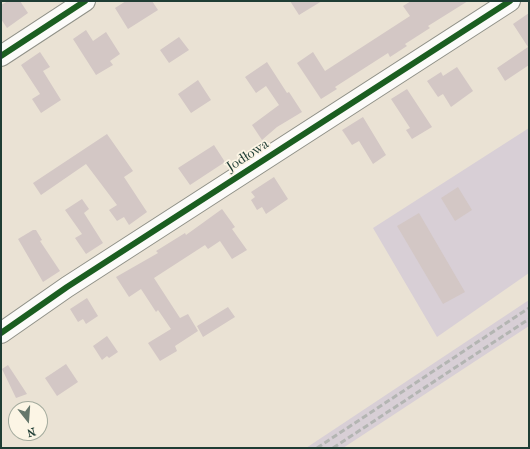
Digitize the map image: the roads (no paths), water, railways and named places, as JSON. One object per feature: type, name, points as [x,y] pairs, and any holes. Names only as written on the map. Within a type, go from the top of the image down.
[{"type":"street","points":[[1,56],[85,1]]},
{"type":"street","name":"Jodłowa","points":[[1,332],[73,283],[510,1]]},
{"type":"railway","points":[[317,448],[529,308]]},
{"type":"railway","points":[[333,448],[529,319]]}]
